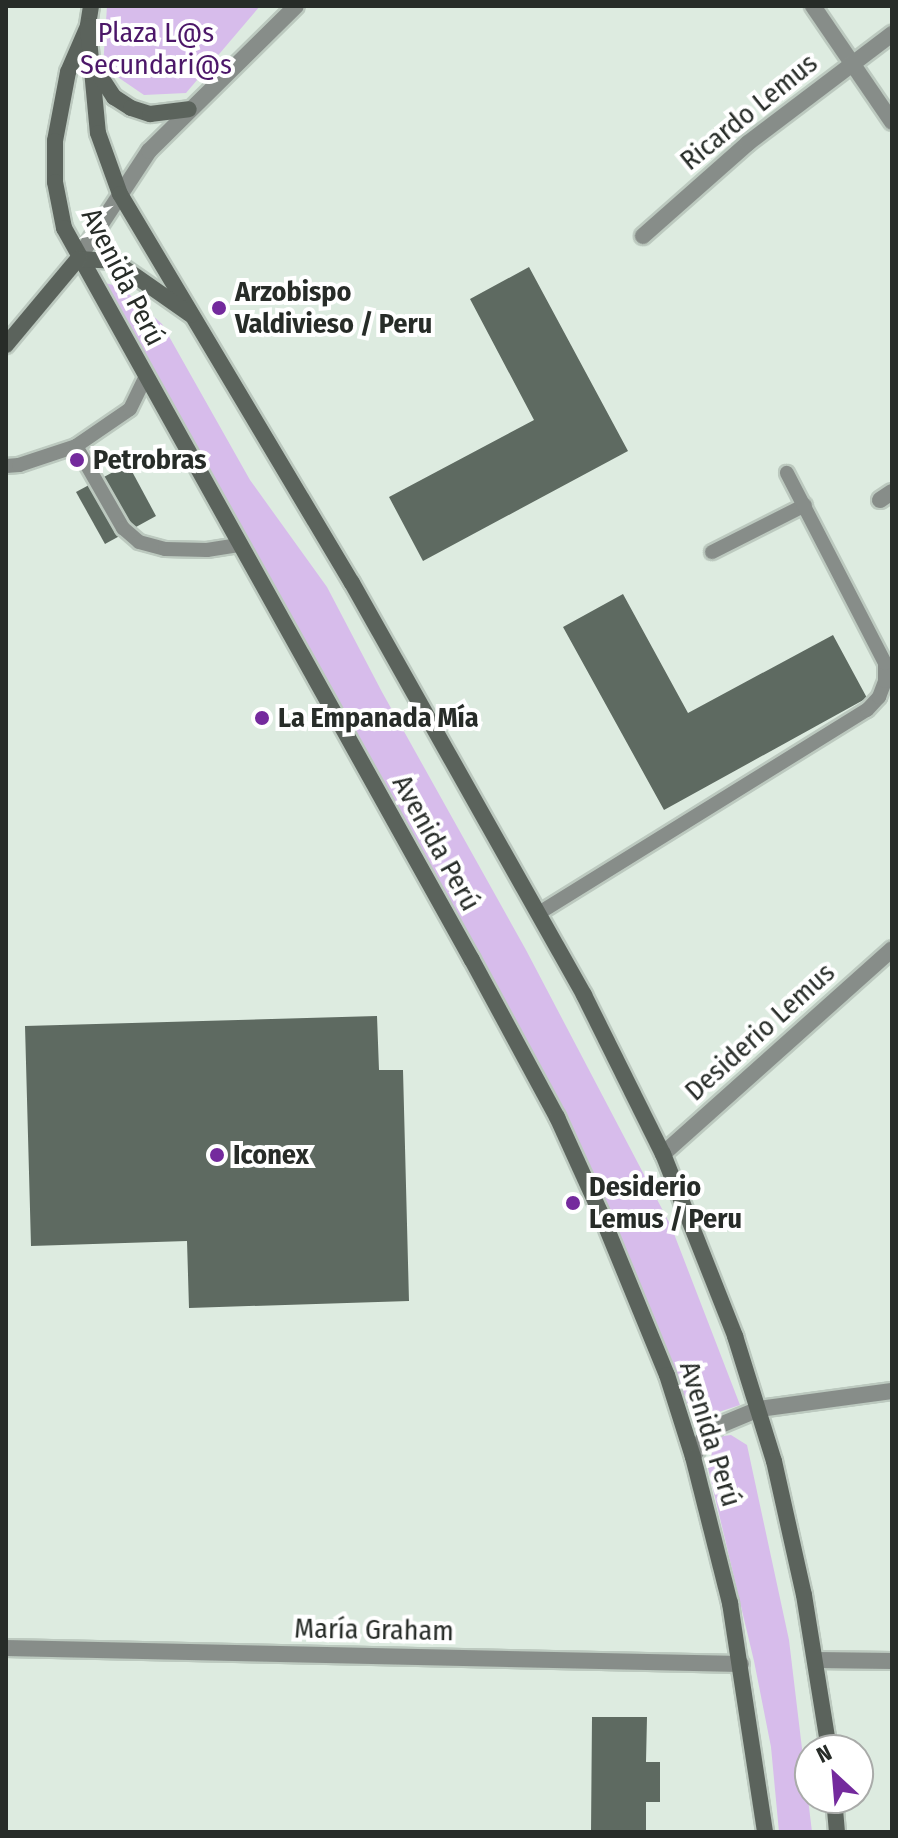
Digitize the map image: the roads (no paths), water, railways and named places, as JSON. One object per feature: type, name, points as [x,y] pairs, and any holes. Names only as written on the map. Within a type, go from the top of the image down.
[{"type":"main road","points":[[88,26],[91,6]]},
{"type":"main road","name":"Avenida Perú","points":[[88,26],[98,133],[120,194],[199,321],[539,913],[663,1154],[707,1259],[759,1409],[790,1524],[827,1734]]},
{"type":"main road","name":"Avenida Perú","points":[[88,26],[68,72],[55,141],[58,206],[78,259],[557,1117],[667,1375],[693,1457],[730,1603],[765,1832]]},
{"type":"main road","points":[[93,64],[114,97],[131,108],[150,114],[189,109]]},
{"type":"main road","points":[[6,345],[78,259],[106,259],[126,267],[199,321]]},
{"type":"street","points":[[78,259],[149,151],[296,6]]},
{"type":"street","points":[[813,6],[892,122]]},
{"type":"street","name":"Ricardo Lemus","points":[[643,236],[748,143],[892,34]]},
{"type":"street","name":"Desiderio Lemus","points":[[663,1154],[892,949]]},
{"type":"street","points":[[693,1457],[718,1426],[759,1409],[892,1391]]},
{"type":"street","name":"María Graham","points":[[6,1648],[741,1664]]},
{"type":"street","points":[[816,1660],[892,1661]]},
{"type":"lane","points":[[6,466],[19,465],[76,446],[130,409],[145,378]]},
{"type":"lane","points":[[76,446],[123,528],[139,542],[165,549],[207,550],[239,545]]},
{"type":"lane","points":[[539,913],[867,710],[879,697],[885,681],[885,663],[787,473]]},
{"type":"lane","points":[[712,552],[805,505]]},
{"type":"place","name":"Arzobispo Valdivieso / Peru","points":[[219,308]]},
{"type":"place","name":"Petrobras","points":[[77,460]]},
{"type":"place","name":"La Empanada Mía","points":[[262,718]]},
{"type":"place","name":"Iconex","points":[[217,1155]]},
{"type":"place","name":"Desiderio Lemus / Peru","points":[[573,1203]]},
{"type":"park label","name":"Plaza L@s Secundari@s","points":[[156,49]]}]
